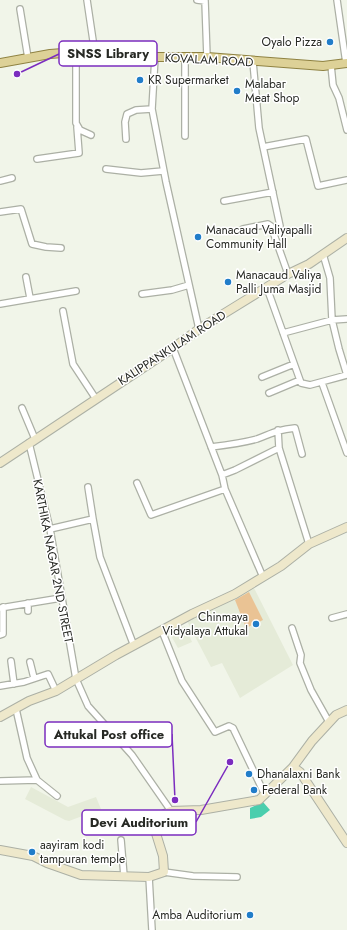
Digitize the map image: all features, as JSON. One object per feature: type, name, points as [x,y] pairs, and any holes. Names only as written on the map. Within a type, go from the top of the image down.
[{"type":"main road","name":"KOVALAM ROAD","points":[[0,63],[76,52],[155,57],[207,57],[254,62],[331,65],[346,63]]},
{"type":"street","points":[[87,0],[95,54]]},
{"type":"street","points":[[197,0],[205,1],[207,57]]},
{"type":"street","points":[[337,0],[346,63]]},
{"type":"street","points":[[20,9],[28,58]]},
{"type":"street","points":[[37,159],[79,153],[76,126],[76,52]]},
{"type":"street","points":[[155,57],[152,109],[163,171],[199,328]]},
{"type":"street","points":[[185,58],[185,136]]},
{"type":"street","points":[[254,62],[259,128],[280,226],[273,231]]},
{"type":"street","points":[[331,65],[333,84],[339,98],[347,130]]},
{"type":"street","points":[[126,139],[125,122],[127,114],[136,110],[152,109]]},
{"type":"street","points":[[76,126],[91,135]]},
{"type":"street","points":[[263,147],[306,139],[318,186],[347,180]]},
{"type":"street","points":[[106,169],[141,173],[163,171]]},
{"type":"street","points":[[0,181],[12,178]]},
{"type":"street","points":[[224,201],[273,192]]},
{"type":"street","points":[[0,212],[21,208],[32,244],[61,248]]},
{"type":"street","points":[[243,229],[268,224],[273,231],[288,274]]},
{"type":"street","name":"KALIPPANKULAM ROAD","points":[[0,463],[173,348],[199,328],[288,274],[309,264],[347,238]]},
{"type":"street","points":[[267,288],[300,380],[305,385],[322,383],[347,375],[338,349],[332,320],[330,278],[323,254]]},
{"type":"street","points":[[26,277],[30,298]]},
{"type":"street","points":[[142,294],[172,290],[189,285]]},
{"type":"street","points":[[0,304],[76,291]]},
{"type":"street","points":[[63,311],[73,364],[96,399]]},
{"type":"street","points":[[282,333],[332,320],[347,319]]},
{"type":"street","points":[[173,348],[222,475],[225,489],[263,577]]},
{"type":"street","points":[[262,377],[294,364]]},
{"type":"street","points":[[269,393],[300,380]]},
{"type":"street","points":[[322,383],[347,453]]},
{"type":"street","name":"KARTHIKA NAGAR 2ND STREET","points":[[22,408],[32,441],[50,529],[76,679],[88,706],[132,755],[171,811]]},
{"type":"street","points":[[211,447],[245,442],[278,430],[295,428],[302,454]]},
{"type":"street","points":[[278,430],[279,448],[309,544]]},
{"type":"street","points":[[222,475],[279,448]]},
{"type":"street","points":[[137,483],[151,515],[225,489]]},
{"type":"street","points":[[88,487],[100,557],[134,646]]},
{"type":"street","points":[[50,529],[93,518]]},
{"type":"street","points":[[0,717],[29,701],[56,691],[134,646],[235,594],[263,577],[309,544],[347,527]]},
{"type":"street","points":[[0,635],[4,634],[1,608],[61,598]]},
{"type":"street","points":[[28,603],[28,612]]},
{"type":"street","points":[[332,618],[347,614]]},
{"type":"street","points":[[292,628],[301,655],[300,663],[311,690],[329,722]]},
{"type":"street","points":[[162,631],[182,680],[201,712],[215,732],[229,726],[233,728],[265,795]]},
{"type":"street","points":[[11,661],[14,684]]},
{"type":"street","points":[[30,662],[34,678]]},
{"type":"street","points":[[0,686],[14,684],[48,674],[56,691]]},
{"type":"street","points":[[16,709],[27,758],[37,780],[57,796]]},
{"type":"street","points":[[164,872],[163,856],[154,827],[156,821],[162,815],[171,811],[201,810],[259,800],[293,767],[312,741],[329,722],[336,715],[347,710]]},
{"type":"street","points":[[293,767],[300,772],[347,843]]},
{"type":"street","points":[[0,781],[37,780]]},
{"type":"street","points":[[121,840],[124,876]]},
{"type":"street","points":[[0,850],[33,856],[47,863],[81,875],[149,877],[164,872],[193,876],[237,877]]},
{"type":"street","points":[[149,877],[152,930]]},
{"type":"shaded area","points":[[252,584],[293,665],[240,698],[222,663],[211,667],[187,621]]},
{"type":"shaded area","points":[[249,592],[263,620],[246,628],[235,600]]},
{"type":"shaded area","points":[[185,626],[192,642],[178,648],[170,634]]},
{"type":"shaded area","points":[[31,787],[68,807],[96,797],[101,809],[69,821],[65,820],[25,799]]},
{"type":"shaded area","points":[[263,802],[270,810],[261,817],[250,819],[250,808]]},
{"type":"place","name":"Oyalo Pizza","points":[[330,42]]},
{"type":"place","name":"SNSS Library","points":[[17,74]]},
{"type":"place","name":"KR Supermarket","points":[[140,80]]},
{"type":"place","name":"Malabar Meat Shop","points":[[237,91]]},
{"type":"place","name":"Manacaud Valiyapalli Community Hall","points":[[198,237]]},
{"type":"place","name":"Manacaud Valiya Palli Juma Masjid","points":[[228,282]]},
{"type":"place","name":"Chinmaya Vidyalaya Attukal","points":[[256,624]]},
{"type":"place","name":"Devi Auditorium","points":[[230,762]]},
{"type":"place","name":"Dhanalaxni Bank","points":[[249,774]]},
{"type":"place","name":"Federal Bank","points":[[254,790]]},
{"type":"place","name":"Attukal Post office","points":[[175,800]]},
{"type":"place","name":"aayiram kodi tampuran temple","points":[[32,852]]},
{"type":"place","name":"Amba Auditorium","points":[[250,915]]}]
